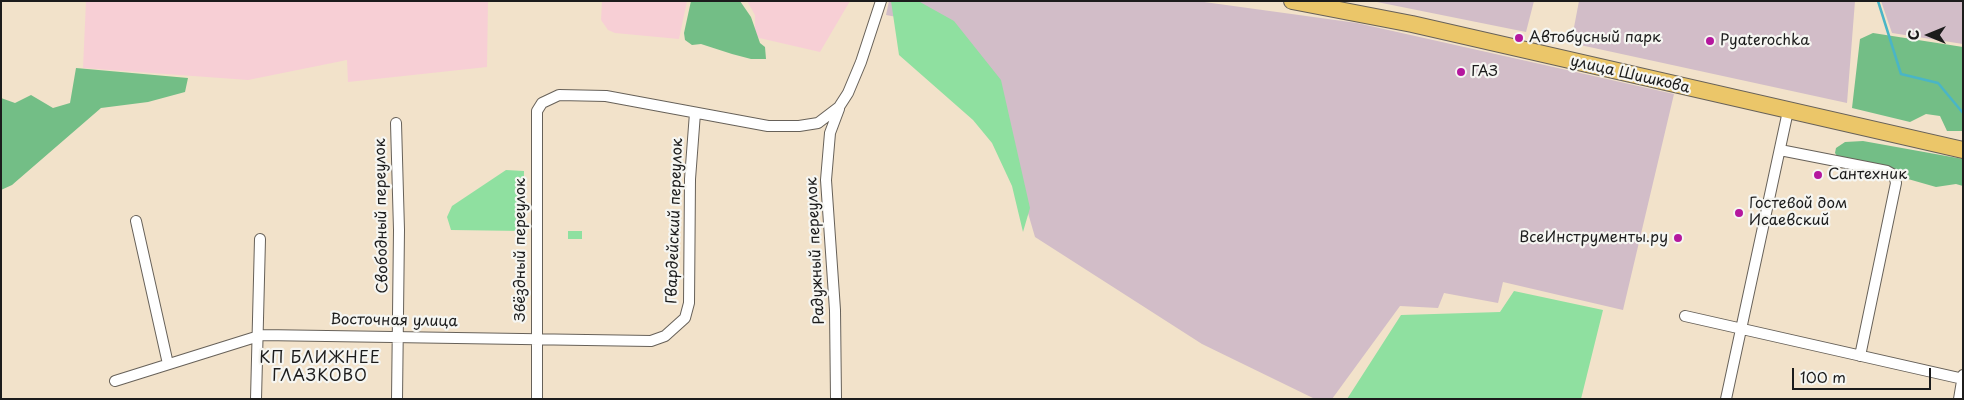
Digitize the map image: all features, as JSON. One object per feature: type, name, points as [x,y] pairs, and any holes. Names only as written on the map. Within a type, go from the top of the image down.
[{"type":"main road","name":"улица Шишкова","points":[[1292,1],[1412,24],[1938,146],[1963,150]]},
{"type":"main road","name":"улица Шишкова","points":[[1938,146],[1963,145]]},
{"type":"street","name":"Радужный переулок","points":[[836,399],[835,310],[826,180],[830,133],[861,62],[882,1]]},
{"type":"street","name":"Звёздный переулок","points":[[537,399],[537,111],[542,103],[559,95],[606,96],[695,113]]},
{"type":"street","points":[[695,113],[768,126],[799,126],[818,123],[829,117],[842,104]]},
{"type":"street","points":[[1726,399],[1788,111]]},
{"type":"street","name":"Гвардейский переулок","points":[[677,327],[684,318],[689,303],[690,179],[695,113]]},
{"type":"street","name":"Свободный переулок","points":[[396,123],[399,230],[397,399]]},
{"type":"street","points":[[1780,150],[1887,170],[1894,175],[1896,183],[1860,356]]},
{"type":"street","points":[[136,221],[168,364]]},
{"type":"street","points":[[256,399],[260,239]]},
{"type":"street","points":[[1685,316],[1962,378],[1959,399]]},
{"type":"street","name":"Восточная улица","points":[[114,381],[258,336],[651,340],[665,336],[677,327]]},
{"type":"shaded area","points":[[86,1],[488,1],[487,67],[348,82],[347,60],[248,80],[83,68]]},
{"type":"shaded area","points":[[602,1],[687,1],[679,39],[615,33],[608,30],[601,20]]},
{"type":"shaded area","points":[[747,1],[850,1],[820,52],[755,37],[755,15]]},
{"type":"shaded area","points":[[889,1],[1197,1],[1357,23],[1674,94],[1623,310],[1503,282],[1498,303],[1444,293],[1438,308],[1400,306],[1332,399],[1315,399],[1202,344],[1035,237],[1004,131],[929,23],[886,15]]},
{"type":"shaded area","points":[[1372,1],[1534,1],[1526,32]]},
{"type":"shaded area","points":[[1579,1],[1855,1],[1847,103],[1571,43]]},
{"type":"shaded area","points":[[1881,1],[1963,1],[1963,44],[1892,33]]},
{"type":"green space","points":[[691,1],[740,1],[751,17],[760,43],[765,47],[766,59],[751,59],[701,44],[692,45],[685,40],[684,33]]},
{"type":"green space","points":[[891,1],[920,2],[954,21],[1001,80],[1030,208],[1023,232],[1012,186],[992,143],[973,120],[899,55]]},
{"type":"green space","points":[[1873,33],[1963,47],[1963,131],[1947,131],[1940,116],[1926,114],[1910,122],[1852,108],[1860,39]]},
{"type":"green space","points":[[76,68],[188,78],[185,92],[148,102],[101,108],[12,185],[1,190],[1,98],[15,103],[31,95],[53,108],[70,103]]},
{"type":"green space","points":[[1863,141],[1963,159],[1963,186],[1956,184],[1936,187],[1908,179],[1898,173],[1840,160],[1835,153],[1836,148],[1845,142]]},
{"type":"green space","points":[[506,170],[524,171],[523,231],[451,230],[447,217],[452,206]]},
{"type":"green space","points":[[568,231],[582,231],[582,239],[568,239]]},
{"type":"green space","points":[[1514,291],[1603,310],[1581,399],[1347,399],[1401,315],[1500,312]]},
{"type":"waterway","points":[[1878,1],[1901,74],[1938,83],[1963,113]]},
{"type":"place","name":"Автобусный парк","points":[[1519,38]]},
{"type":"place","name":"Pyaterochka","points":[[1710,41]]},
{"type":"place","name":"ГАЗ","points":[[1461,72]]},
{"type":"place","name":"Сантехник","points":[[1818,175]]},
{"type":"place","name":"Гостевой дом Исаевский","points":[[1739,213]]},
{"type":"place","name":"ВсеИнструменты.ру","points":[[1678,238]]},
{"type":"district","name":"КП БЛИЖНЕЕ ГЛАЗКОВО","points":[[320,368]]}]
